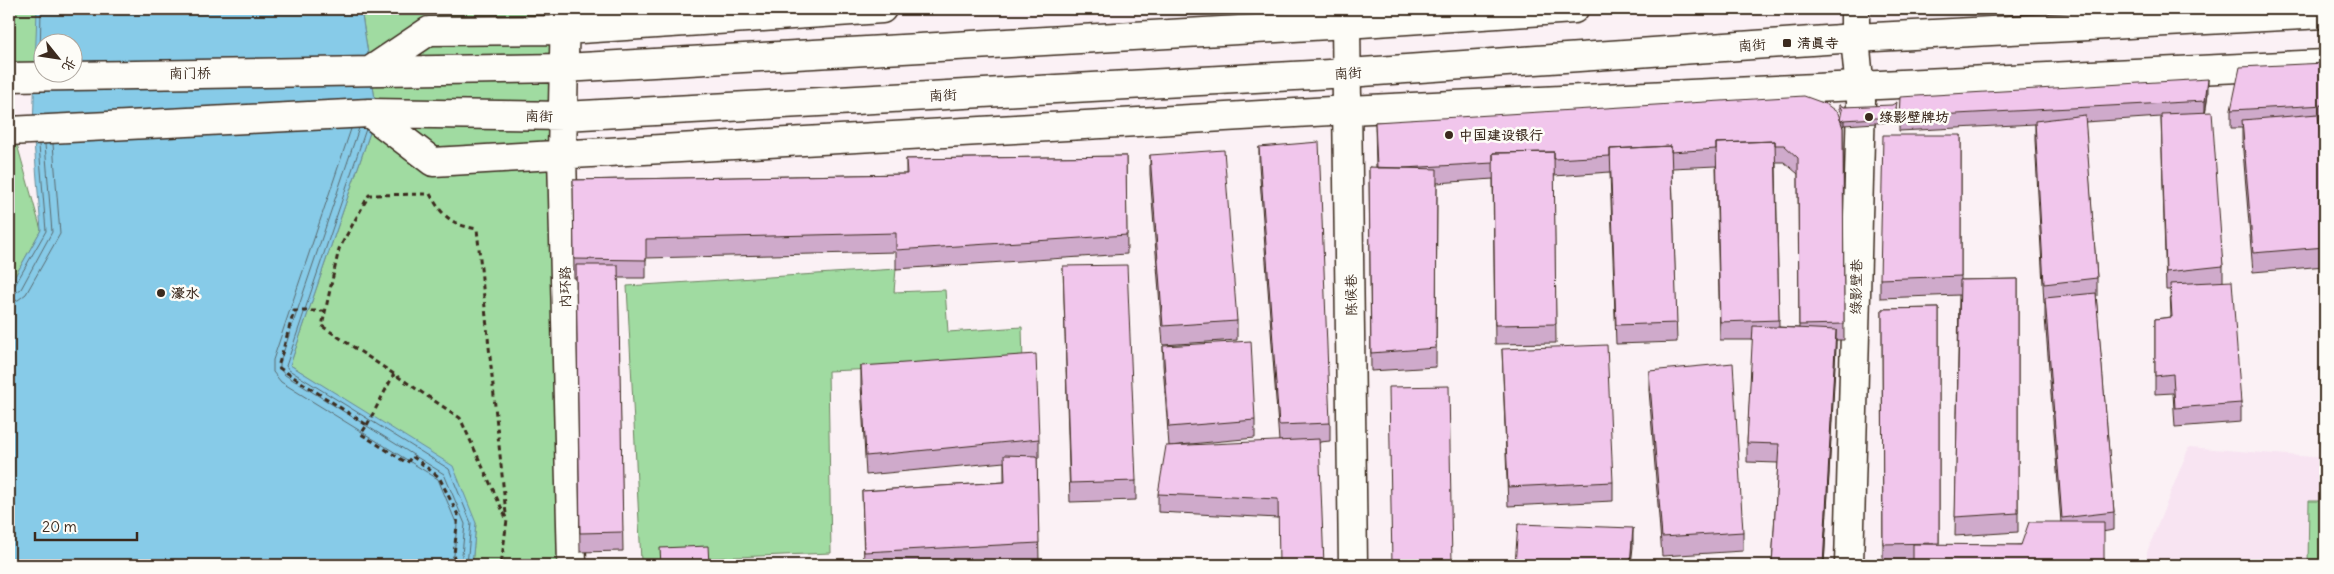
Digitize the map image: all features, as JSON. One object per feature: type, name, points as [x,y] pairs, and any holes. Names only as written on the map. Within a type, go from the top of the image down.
[{"type":"street","points":[[371,70],[429,31],[565,19],[882,9]]},
{"type":"street","points":[[371,70],[564,68],[1346,24],[1574,9]]},
{"type":"street","name":"绿影壁巷","points":[[1849,565],[1861,86],[1855,38],[1855,9]]},
{"type":"street","name":"南街","points":[[369,113],[564,116],[1348,73],[1855,38],[2325,14]]},
{"type":"street","name":"内环路","points":[[565,19],[562,156],[572,565]]},
{"type":"street","name":"陈候巷","points":[[1346,24],[1349,110],[1353,565]]},
{"type":"street","points":[[11,130],[369,113],[433,162],[1349,110],[2325,64]]},
{"type":"street","name":"南门桥","points":[[9,77],[371,70]]},
{"type":"path","points":[[433,162],[430,194],[440,212],[460,227],[477,229],[506,517],[501,565]]},
{"type":"path","points":[[430,194],[369,194],[338,249],[322,326],[460,418],[506,517]]},
{"type":"path","points":[[325,311],[294,311],[278,367],[368,425]]},
{"type":"path","points":[[394,374],[368,425],[361,434],[407,463],[412,456],[439,477],[458,515],[453,565]]},
{"type":"shaded area","points":[[2189,447],[2325,458],[2325,565],[2147,565],[2147,552]]},
{"type":"green space","points":[[9,9],[38,9],[38,32],[32,32],[32,76],[9,77]]},
{"type":"green space","points":[[361,9],[565,9],[572,565],[472,565],[476,523],[358,408],[290,365],[377,112]]},
{"type":"green space","points":[[9,130],[13,130],[41,230],[9,287]]},
{"type":"green space","points":[[896,269],[894,292],[945,290],[948,332],[1022,327],[1023,363],[828,371],[831,553],[641,561],[627,286]]},
{"type":"green space","points":[[2309,501],[2325,501],[2325,565],[2308,565]]},
{"type":"water","name":"濠水","points":[[37,9],[361,9],[377,112],[290,365],[453,466],[476,523],[472,565],[9,565],[9,287],[41,230],[33,129],[35,82],[82,82],[82,32],[36,32]]},
{"type":"building","points":[[2325,63],[2325,105],[2231,110],[2240,67]]},
{"type":"building","points":[[2208,79],[2205,101],[1899,117],[1900,97]]},
{"type":"building","points":[[1804,96],[1826,104],[1838,113],[1843,128],[1844,324],[1799,325],[1798,158],[1784,145],[1775,145],[1775,141],[1716,143],[1716,149],[1671,152],[1671,146],[1610,149],[1610,156],[1554,159],[1554,152],[1493,153],[1493,163],[1377,168],[1375,122]]},
{"type":"building","points":[[1897,102],[1896,118],[1840,120],[1842,110],[1839,105],[1844,107],[1892,105]]},
{"type":"building","points":[[2212,112],[2223,266],[2166,272],[2161,114]]},
{"type":"building","points":[[2318,114],[2323,163],[2325,163],[2325,247],[2253,253],[2242,120]]},
{"type":"building","points":[[2085,115],[2097,278],[2044,284],[2035,121]]},
{"type":"building","points":[[1883,135],[1961,135],[1961,276],[1880,279]]},
{"type":"building","points":[[1775,141],[1779,320],[1720,322],[1716,143]]},
{"type":"building","points":[[1319,142],[1330,423],[1279,425],[1259,147]]},
{"type":"building","points":[[1671,146],[1677,323],[1616,325],[1610,149]]},
{"type":"building","points":[[1224,150],[1237,321],[1163,326],[1150,155]]},
{"type":"building","points":[[1554,152],[1556,324],[1495,325],[1493,153]]},
{"type":"building","points":[[1126,156],[1127,235],[896,250],[896,233],[646,239],[646,260],[574,259],[573,180],[907,174],[906,159]]},
{"type":"building","points":[[1369,167],[1437,169],[1436,348],[1371,353]]},
{"type":"building","points":[[576,265],[618,265],[623,532],[580,533]]},
{"type":"building","points":[[1127,265],[1136,481],[1070,483],[1063,266]]},
{"type":"building","points":[[2018,279],[2018,513],[1955,517],[1960,280]]},
{"type":"building","points":[[2232,281],[2241,403],[2175,408],[2173,374],[2155,376],[2155,319],[2172,317],[2170,284]]},
{"type":"building","points":[[2096,293],[2114,512],[2062,518],[2045,298]]},
{"type":"building","points":[[1939,308],[1939,543],[1883,544],[1882,309]]},
{"type":"building","points":[[1753,326],[1836,330],[1823,565],[1772,565],[1779,444],[1747,443]]},
{"type":"building","points":[[1251,341],[1255,420],[1169,427],[1163,346]]},
{"type":"building","points":[[1607,345],[1613,482],[1508,487],[1502,349]]},
{"type":"building","points":[[1036,354],[1039,439],[866,456],[861,366]]},
{"type":"building","points":[[1733,363],[1743,532],[1662,537],[1649,371]]},
{"type":"building","points":[[1449,386],[1452,565],[1392,565],[1389,387]]},
{"type":"building","points":[[1319,439],[1324,565],[1279,565],[1278,499],[1158,494],[1166,446]]},
{"type":"building","points":[[1004,455],[1037,456],[1039,543],[864,552],[862,491],[1005,482]]},
{"type":"building","points":[[2029,522],[2104,522],[2104,565],[1913,565],[1913,544],[2021,545]]},
{"type":"building","points":[[1518,524],[1633,528],[1630,565],[1515,565]]},
{"type":"building","points":[[708,546],[709,565],[661,565],[660,548]]},
{"type":"place","name":"清真寺","points":[[1787,43]]},
{"type":"place","name":"绿影壁牌坊","points":[[1869,117]]},
{"type":"place","name":"中国建设银行","points":[[1449,135]]},
{"type":"place","name":"濠水","points":[[161,293]]}]
